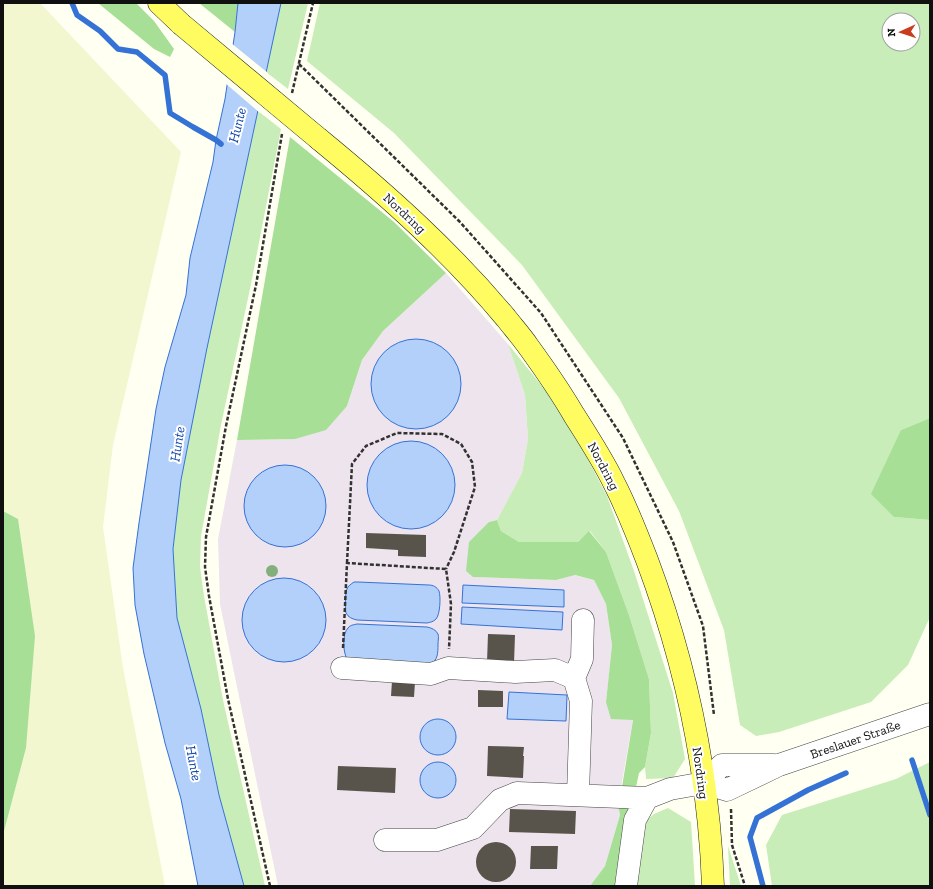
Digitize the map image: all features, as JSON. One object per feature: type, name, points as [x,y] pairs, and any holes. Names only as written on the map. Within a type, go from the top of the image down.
[{"type":"main road","name":"Nordring","points":[[159,3],[181,24],[398,206],[449,255],[528,345],[560,391],[588,436],[614,483],[635,528],[671,631],[684,678],[696,734],[704,783],[713,886]]},
{"type":"street","points":[[578,795],[581,701],[574,678],[582,658],[583,620]]},
{"type":"street","points":[[342,668],[431,674],[448,668],[515,672],[555,670],[574,678]]},
{"type":"street","name":"Breslauer Straße","points":[[704,783],[722,765],[779,765],[930,714]]},
{"type":"street","points":[[385,840],[438,840],[473,828],[500,800],[518,793],[647,798],[670,789],[704,783]]},
{"type":"street","points":[[626,886],[636,820],[647,798]]},
{"type":"path","points":[[292,94],[313,3]]},
{"type":"path","points":[[270,886],[228,699],[205,567],[206,537],[226,426],[256,285],[283,132]]},
{"type":"path","points":[[342,668],[352,464],[366,446],[397,433],[442,434],[461,444],[472,462],[475,487],[454,552],[446,569],[451,604],[448,668]]},
{"type":"path","points":[[347,564],[446,569]]},
{"type":"shaded area","points":[[446,273],[508,344],[525,395],[528,439],[522,473],[497,520],[489,522],[473,577],[556,580],[574,575],[594,580],[606,604],[612,645],[606,702],[633,719],[618,805],[620,815],[605,866],[590,886],[278,886],[220,604],[218,539],[237,440],[295,439],[347,406],[362,360],[383,331]]},
{"type":"green space","points":[[3,3],[40,3],[181,152],[113,445],[103,527],[123,668],[165,886],[3,886],[3,835],[26,748],[18,519],[3,511]]},
{"type":"green space","points":[[98,3],[136,3],[154,21],[174,49],[170,57],[154,49]]},
{"type":"green space","points":[[199,3],[238,3],[235,32]]},
{"type":"green space","points":[[281,3],[308,3],[288,89],[266,72]]},
{"type":"green space","points":[[320,3],[930,3],[930,418],[901,430],[894,517],[930,520],[930,617],[908,665],[871,702],[779,732],[756,736],[740,725],[724,630],[679,511],[619,398],[522,265],[394,133],[307,61]]},
{"type":"green space","points":[[258,111],[281,129],[251,284],[221,425],[201,536],[200,567],[223,700],[265,886],[244,886],[219,795],[201,709],[177,618],[173,549],[181,480],[207,348]]},
{"type":"green space","points":[[290,137],[394,222],[446,273],[383,331],[362,360],[347,406],[326,430],[295,439],[237,440]]},
{"type":"green space","points":[[508,344],[550,396],[585,454],[607,496],[634,571],[673,693],[685,759],[673,778],[646,779],[645,767],[651,733],[649,679],[629,615],[606,552],[590,531],[578,542],[519,542],[501,531],[497,520],[522,473],[528,439],[525,395]]},
{"type":"green space","points":[[930,418],[930,520],[894,517],[871,494],[901,430]]},
{"type":"green space","points":[[3,511],[18,519],[35,636],[26,748],[3,835]]},
{"type":"green space","points":[[497,520],[501,531],[519,542],[578,542],[589,531],[606,552],[629,615],[649,679],[651,733],[645,767],[639,773],[636,787],[622,787],[633,720],[611,719],[606,702],[612,645],[606,604],[594,580],[575,575],[556,580],[473,577],[466,571],[469,542],[489,522]]},
{"type":"green space","points":[[930,762],[930,886],[772,886],[766,845],[782,815],[896,779]]},
{"type":"green space","points":[[618,805],[631,805],[618,886],[590,886],[605,866],[620,815]]},
{"type":"green space","points":[[668,808],[691,822],[695,886],[632,886],[641,825],[654,814]]},
{"type":"green space","points":[[728,846],[741,886],[730,886]]},
{"type":"water","name":"Hunte","points":[[238,3],[281,3],[207,348],[181,480],[173,549],[177,618],[201,709],[219,795],[244,886],[198,886],[181,799],[165,743],[144,654],[135,605],[133,568],[156,409],[165,367],[186,295],[190,258],[213,162],[225,99]]},
{"type":"water","points":[[416,339],[425,340],[441,347],[453,359],[460,375],[460,393],[453,409],[441,421],[425,428],[416,429],[407,428],[391,421],[379,409],[372,393],[371,384],[372,375],[379,359],[391,347],[407,340]]},
{"type":"water","points":[[411,441],[428,445],[442,454],[451,468],[455,485],[451,502],[442,516],[428,525],[411,529],[394,525],[380,516],[371,502],[367,485],[371,468],[380,454],[394,445]]},
{"type":"water","points":[[277,465],[293,465],[308,472],[319,483],[326,498],[326,514],[323,522],[314,535],[301,544],[293,547],[277,547],[262,540],[251,529],[244,514],[244,498],[251,483],[262,472]]},
{"type":"water","points":[[284,578],[300,581],[314,590],[323,604],[326,620],[323,636],[314,650],[300,659],[284,662],[268,659],[254,650],[245,636],[242,620],[245,604],[254,590],[268,581]]},
{"type":"water","points":[[354,582],[429,585],[436,587],[440,594],[440,606],[437,617],[434,621],[427,623],[357,620],[352,618],[346,613],[345,605],[347,588]]},
{"type":"water","points":[[463,585],[564,590],[564,607],[462,603]]},
{"type":"water","points":[[462,607],[563,612],[562,630],[461,624]]},
{"type":"water","points":[[357,624],[427,627],[432,629],[438,634],[438,650],[436,659],[430,665],[347,659],[344,648],[345,634],[350,626]]},
{"type":"water","points":[[509,692],[567,695],[566,721],[507,719]]},
{"type":"water","points":[[442,719],[451,724],[455,730],[455,744],[451,750],[442,755],[434,755],[425,750],[421,744],[420,733],[425,724],[431,720]]},
{"type":"water","points":[[442,762],[451,767],[455,773],[455,787],[451,793],[442,798],[434,798],[425,793],[421,787],[420,776],[425,767],[431,763]]},
{"type":"pier","points":[[231,43],[268,73],[260,113],[225,83]]},
{"type":"building","points":[[366,533],[426,535],[426,557],[398,556],[398,550],[366,548]]},
{"type":"building","points":[[488,634],[515,635],[514,663],[487,662]]},
{"type":"building","points":[[392,681],[415,682],[414,697],[391,696]]},
{"type":"building","points":[[478,690],[503,691],[503,707],[478,707]]},
{"type":"building","points":[[488,746],[524,747],[523,778],[487,776]]},
{"type":"building","points":[[338,766],[396,768],[395,793],[337,790]]},
{"type":"building","points":[[510,809],[576,811],[575,834],[509,832]]},
{"type":"building","points":[[500,842],[507,845],[513,851],[516,862],[515,870],[507,879],[500,882],[492,882],[485,879],[477,870],[476,858],[479,851],[488,843]]},
{"type":"building","points":[[531,846],[558,846],[557,869],[530,869]]},
{"type":"waterway","name":"Hunte","points":[[72,3],[77,15],[100,31],[118,49],[137,52],[165,75],[170,113],[221,144]]},
{"type":"waterway","points":[[912,760],[930,815]]},
{"type":"waterway","points":[[763,886],[750,837],[757,818],[808,790],[846,773]]}]
